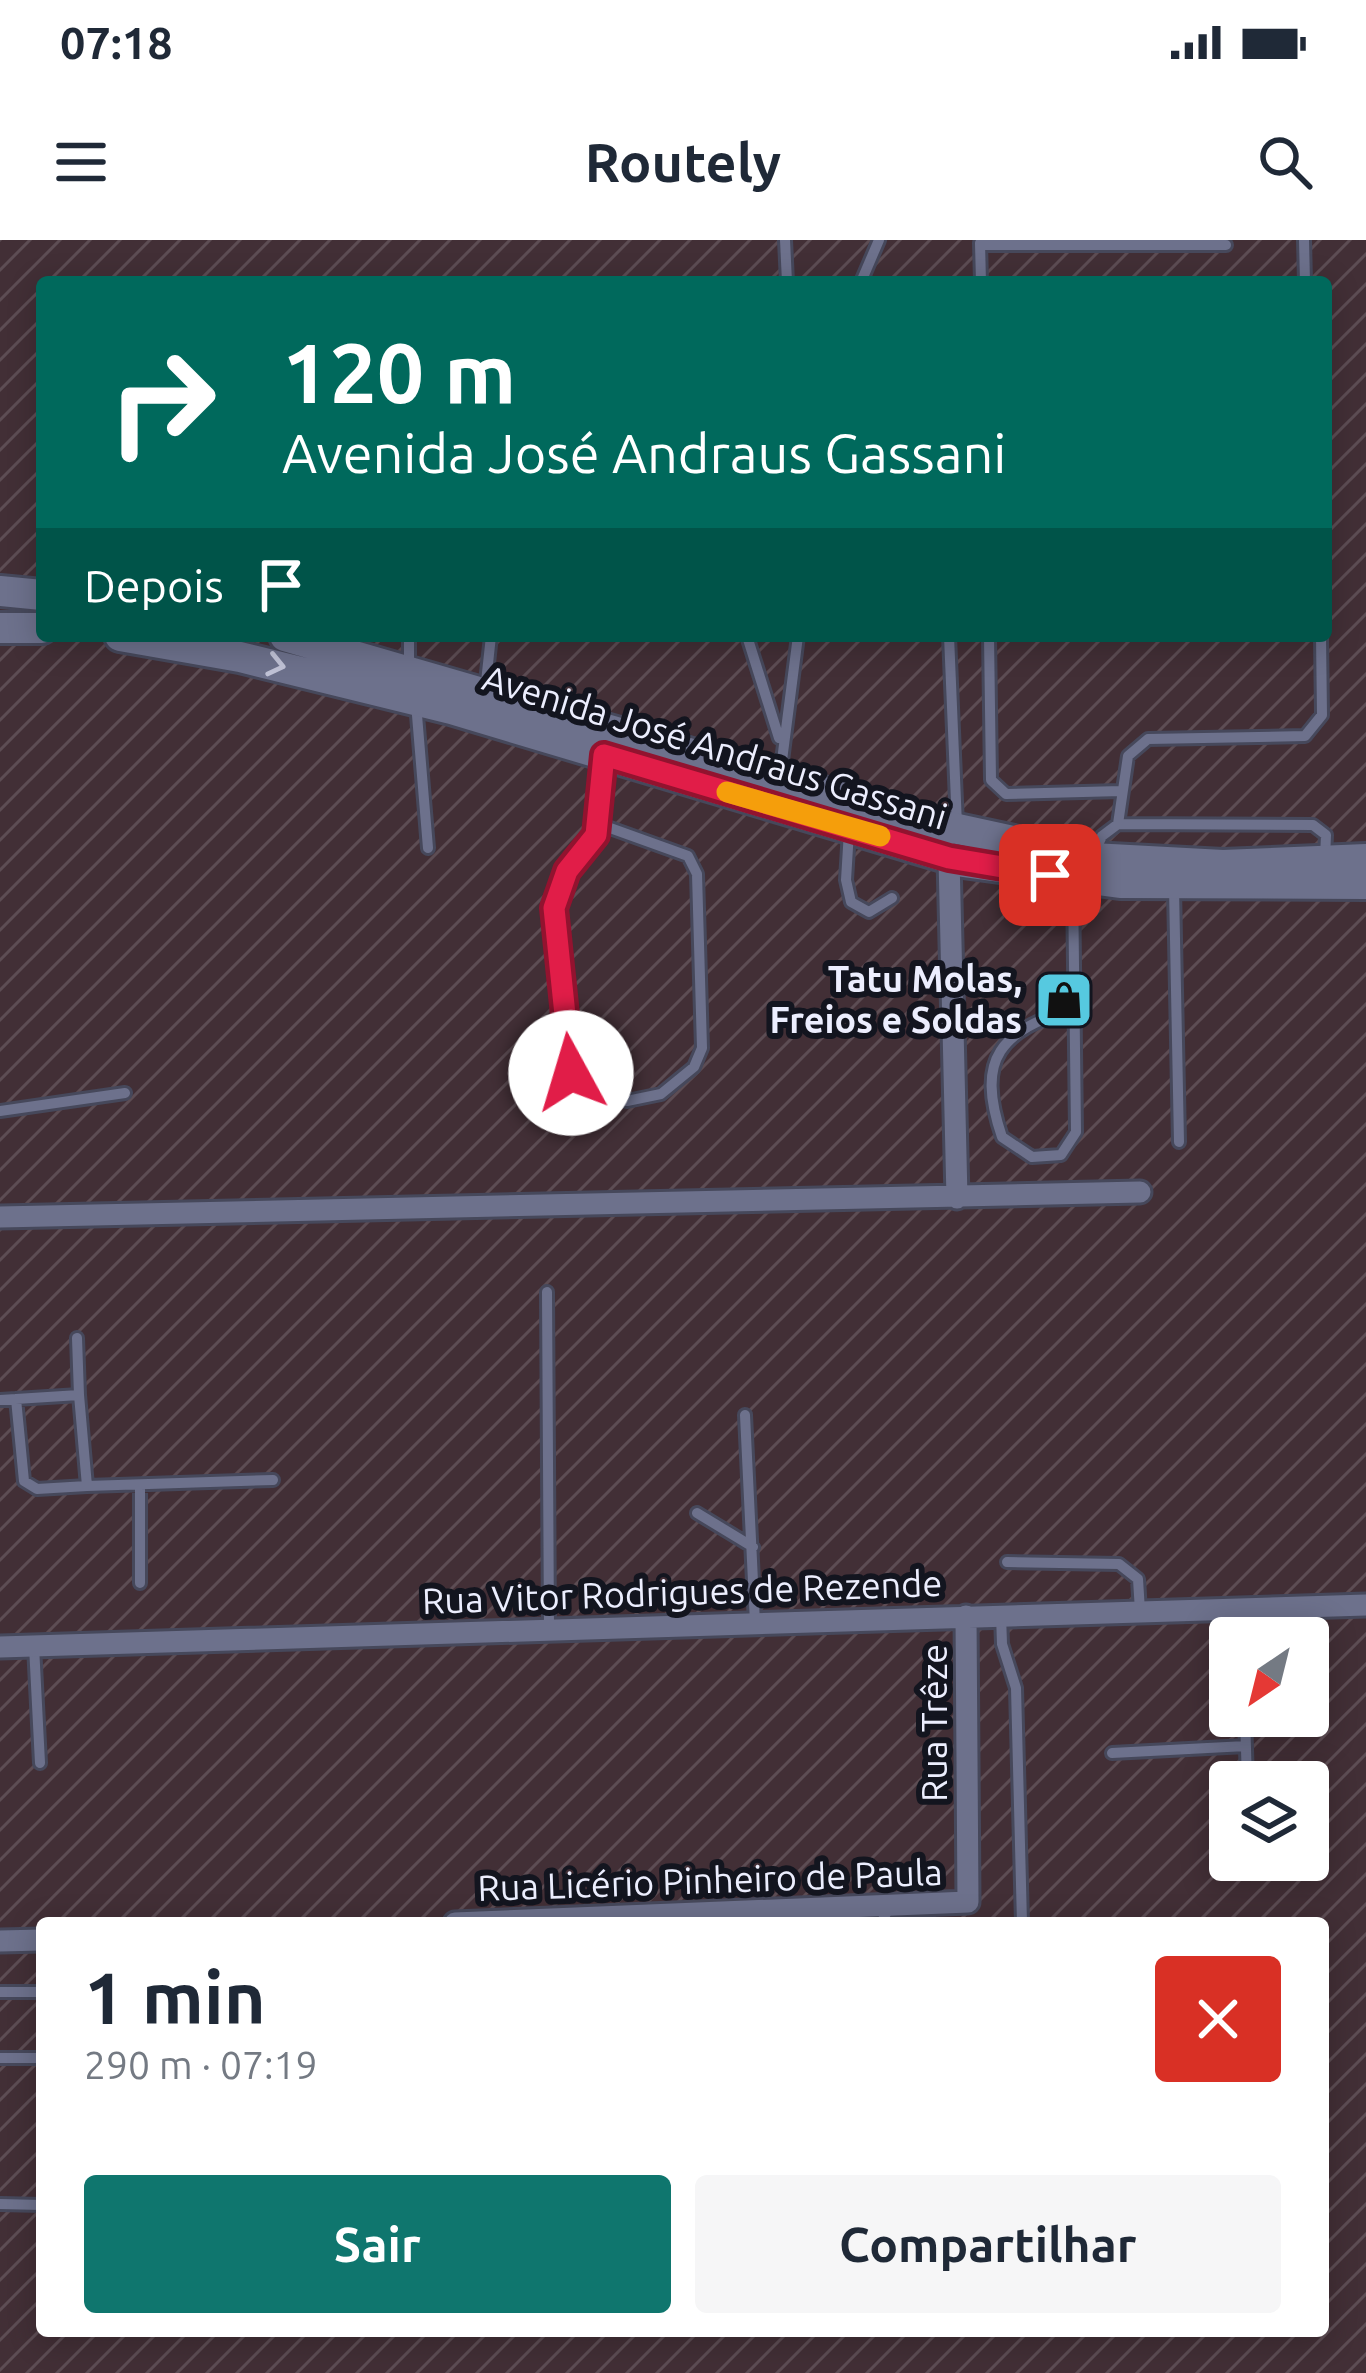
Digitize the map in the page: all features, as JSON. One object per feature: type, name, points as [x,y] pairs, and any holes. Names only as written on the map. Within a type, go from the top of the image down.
[{"type":"main road","points":[[0,591],[36,594]]},
{"type":"main road","points":[[0,628],[36,628]]},
{"type":"main road","name":"Avenida José Andraus Gassani","points":[[182,642],[465,696],[953,843]]},
{"type":"main road","name":"Avenida José Andraus Gassani","points":[[300,642],[412,686]]},
{"type":"main road","name":"Avenida José Andraus Gassani","points":[[465,696],[604,755],[764,784],[850,827],[1174,884],[1324,873],[1366,859]]},
{"type":"main road","name":"Avenida José Andraus Gassani","points":[[1082,868],[1223,865],[1324,873],[1366,884]]},
{"type":"street","points":[[953,843],[957,1198]]},
{"type":"street","points":[[0,1217],[1140,1192]]},
{"type":"street","name":"Rua Vitor Rodrigues de Rezende","points":[[0,1647],[1366,1605]]},
{"type":"street","name":"Rua Trêze","points":[[966,1616],[968,1902]]},
{"type":"street","name":"Rua Licério Pinheiro de Paula","points":[[742,1917],[886,1914],[968,1902]]},
{"type":"street","points":[[0,1941],[36,1940]]},
{"type":"lane","points":[[785,240],[787,276]]},
{"type":"lane","points":[[864,276],[879,240]]},
{"type":"lane","points":[[1304,240],[1305,276]]},
{"type":"lane","points":[[981,276],[980,243],[1226,245]]},
{"type":"lane","points":[[410,642],[428,848]]},
{"type":"lane","points":[[465,696],[488,642]]},
{"type":"lane","points":[[749,642],[780,741]]},
{"type":"lane","points":[[764,784],[780,741],[797,642]]},
{"type":"lane","points":[[950,642],[953,843]]},
{"type":"lane","points":[[989,642],[991,780],[1006,794],[1121,791]]},
{"type":"lane","points":[[1118,824],[1128,755],[1148,739],[1305,736],[1322,715],[1321,642]]},
{"type":"lane","points":[[599,824],[688,856],[697,874],[702,1048],[678,1085],[627,1101],[590,1094],[571,1073],[556,931],[559,887],[599,824],[604,755]]},
{"type":"lane","points":[[1074,1008],[1009,1035],[994,1061],[1002,1137],[1032,1157],[1061,1155],[1076,1132],[1074,1008],[1082,868],[1102,836],[1118,824],[1313,825],[1326,835],[1324,873]]},
{"type":"lane","points":[[850,827],[846,880],[851,902],[869,912],[892,898]]},
{"type":"lane","points":[[1174,884],[1178,1142]]},
{"type":"lane","points":[[0,1111],[125,1093]]},
{"type":"lane","points":[[547,1292],[548,1629]]},
{"type":"lane","points":[[77,1338],[87,1486]]},
{"type":"lane","points":[[0,1400],[79,1395]]},
{"type":"lane","points":[[16,1399],[24,1481],[37,1489],[273,1480]]},
{"type":"lane","points":[[745,1415],[755,1623]]},
{"type":"lane","points":[[140,1484],[140,1582]]},
{"type":"lane","points":[[697,1513],[753,1547]]},
{"type":"lane","points":[[1007,1562],[1119,1564],[1138,1579],[1140,1611]]},
{"type":"lane","points":[[1243,1609],[1243,1617]]},
{"type":"lane","points":[[1001,1615],[1002,1644],[1016,1688],[1022,1917]]},
{"type":"lane","points":[[34,1646],[40,1763]]},
{"type":"lane","points":[[1246,1737],[1246,1761]]},
{"type":"lane","points":[[1112,1753],[1246,1746]]},
{"type":"lane","points":[[0,1992],[36,1992]]},
{"type":"lane","points":[[0,2058],[36,2058]]},
{"type":"lane","points":[[0,2204],[36,2206]]},
{"type":"shaded area","points":[[0,240],[1366,240],[1366,2373],[0,2373]]},
{"type":"slow traffic","points":[[727,792],[880,836]]},
{"type":"place","name":"Tatu Molas, Freios e Soldas","points":[[1064,1000]]},
{"type":"route","points":[[571,1073],[554,908],[567,871],[596,835],[604,755],[963,862],[1050,875]]}]
